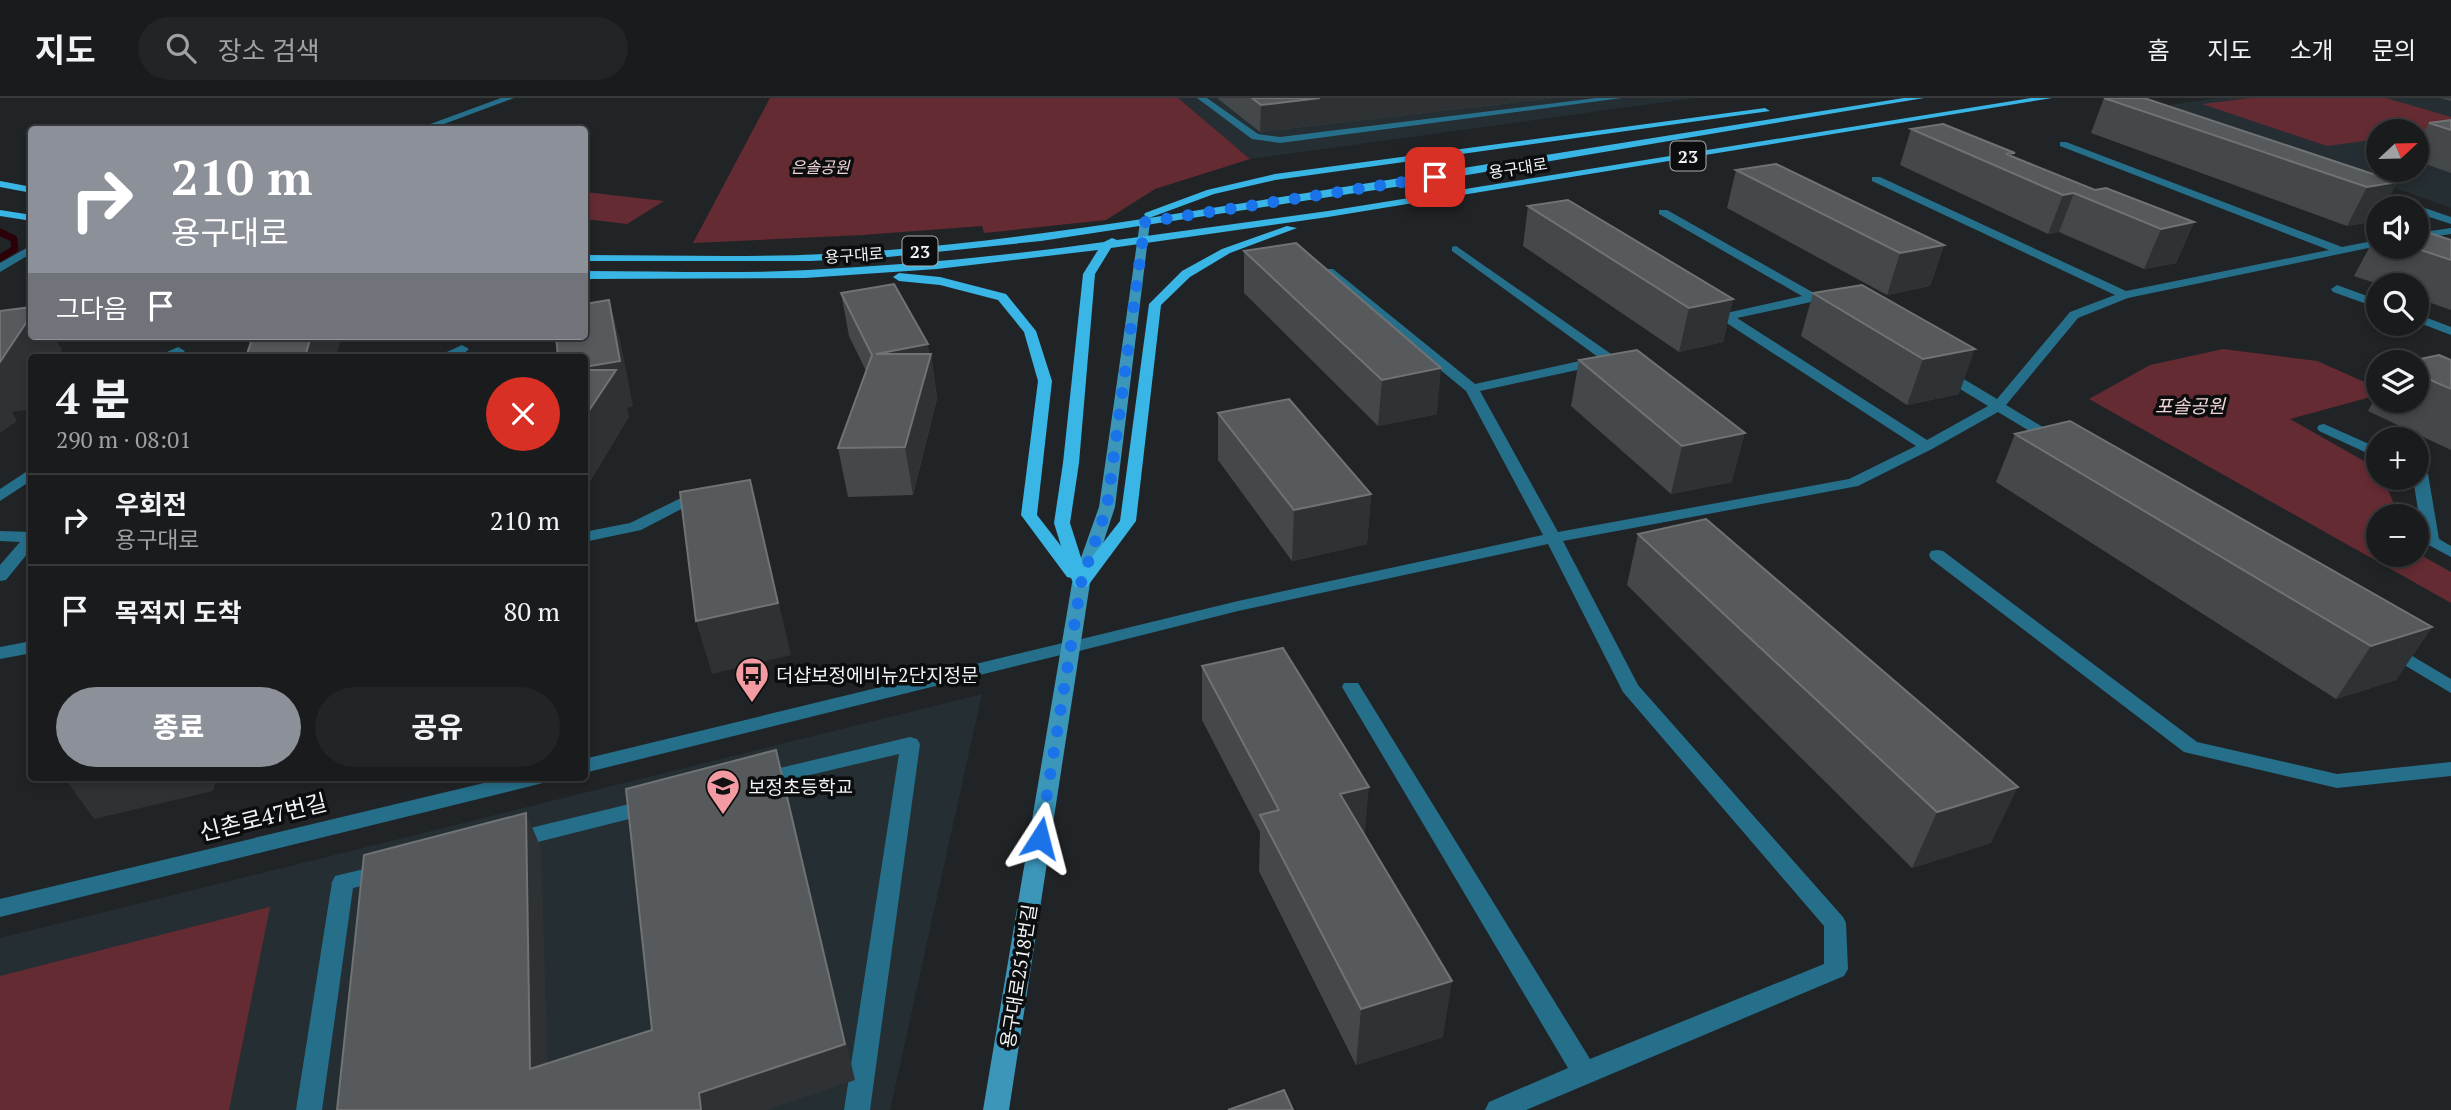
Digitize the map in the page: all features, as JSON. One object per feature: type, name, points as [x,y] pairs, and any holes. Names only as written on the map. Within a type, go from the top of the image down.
[{"type":"main road","points":[[1799,107],[1877,98]]},
{"type":"main road","name":"용구대로","points":[[588,258],[694,259],[863,255],[981,245],[1408,182],[1920,98]]},
{"type":"main road","name":"용구대로","points":[[588,275],[853,272],[1042,254],[1328,214],[2048,98]]},
{"type":"main road","points":[[1081,583],[1062,523],[1071,463],[1089,274],[1105,247],[1139,220],[1179,201],[1240,184],[1648,125],[1772,110]]},
{"type":"main road","points":[[1261,224],[1251,220],[1378,198],[1408,182]]},
{"type":"main road","points":[[0,184],[28,189]]},
{"type":"main road","points":[[0,213],[28,217]]},
{"type":"main road","points":[[1081,583],[1128,521],[1155,304],[1186,274],[1226,251],[1328,214]]},
{"type":"main road","points":[[805,274],[840,267],[988,255],[999,250],[981,245]]},
{"type":"main road","points":[[853,272],[940,281],[1002,297],[1030,331],[1045,381],[1029,515],[1081,583]]},
{"type":"street","points":[[430,126],[510,98]]},
{"type":"street","points":[[1201,98],[1255,136],[1280,140],[1618,98]]},
{"type":"street","points":[[2063,144],[2338,249]]},
{"type":"street","points":[[1876,179],[2125,295]]},
{"type":"street","points":[[2361,190],[2378,196]]},
{"type":"street","points":[[1662,212],[1849,319]]},
{"type":"street","points":[[2429,214],[2451,222]]},
{"type":"street","name":"용구대로2518번길","points":[[996,1110],[1081,583],[1107,507],[1145,222]]},
{"type":"street","points":[[2429,234],[2451,231]]},
{"type":"street","points":[[588,765],[1238,607],[1553,538],[1853,483],[1927,446],[1999,405],[2074,315],[2125,295],[2366,245]]},
{"type":"street","points":[[1456,249],[1608,359],[1472,388]]},
{"type":"street","points":[[0,268],[28,250]]},
{"type":"street","points":[[1329,272],[1472,388],[1630,688],[1835,923],[1836,969],[1498,1110]]},
{"type":"street","points":[[2337,289],[2366,300]]},
{"type":"street","points":[[1812,298],[1726,317],[1927,446]]},
{"type":"street","points":[[2429,323],[2451,331]]},
{"type":"street","points":[[450,354],[462,349]]},
{"type":"street","points":[[170,354],[178,351]]},
{"type":"street","points":[[1930,365],[2066,447]]},
{"type":"street","points":[[2324,428],[2366,448]]},
{"type":"street","points":[[0,496],[28,475]]},
{"type":"street","points":[[2423,490],[2431,542],[2451,552]]},
{"type":"street","points":[[588,536],[635,527],[683,502]]},
{"type":"street","points":[[0,536],[28,537]]},
{"type":"street","points":[[0,576],[28,542]]},
{"type":"street","points":[[1937,555],[2191,747],[2337,781],[2451,769]]},
{"type":"street","points":[[2380,642],[2451,687]]},
{"type":"street","points":[[0,653],[28,648]]},
{"type":"street","points":[[1351,687],[1585,1073]]},
{"type":"street","points":[[734,786],[909,744],[857,1110]]},
{"type":"street","name":"신촌로47번길","points":[[0,908],[523,781]]},
{"type":"street","points":[[491,846],[667,803]]},
{"type":"street","points":[[309,1110],[343,882],[410,866]]},
{"type":"shaded area","points":[[1178,98],[1695,98],[1250,159]]},
{"type":"shaded area","points":[[2217,98],[2451,98],[2451,208],[2429,200],[2429,196],[2418,196],[2380,182],[2429,182],[2429,119],[2366,119],[2366,177],[2168,105]]},
{"type":"shaded area","name":"보정초등학교","points":[[982,694],[890,1110],[0,1110],[0,938]]},
{"type":"green space","name":"은솔공원","points":[[770,98],[1178,98],[1250,159],[1155,189],[1106,220],[984,233],[982,226],[693,243]]},
{"type":"green space","points":[[2250,98],[2386,98],[2451,117],[2451,129],[2429,132],[2429,119],[2366,119],[2366,141],[2327,146],[2202,104]]},
{"type":"green space","points":[[588,192],[664,201],[627,224],[588,219]]},
{"type":"green space","name":"포솔공원","points":[[2223,349],[2317,361],[2366,383],[2366,398],[2290,419],[2366,462],[2366,490],[2388,490],[2394,504],[2366,504],[2366,555],[2089,399],[2150,365]]},
{"type":"green space","name":"포솔공원","points":[[2429,560],[2451,572],[2451,603],[2387,567],[2429,567]]},
{"type":"green space","points":[[270,907],[229,1110],[0,1110],[0,976]]},
{"type":"building","points":[[1252,98],[1320,98],[1261,105]]},
{"type":"building","points":[[2104,98],[2144,98],[2366,172],[2366,182],[2397,182],[2367,187]]},
{"type":"building","points":[[2451,120],[2451,130],[2429,123]]},
{"type":"building","points":[[1943,124],[2015,153],[2006,154],[2095,190],[2106,188],[2194,222],[2161,229],[2074,193],[2063,195],[1911,129]]},
{"type":"building","points":[[1776,164],[1944,245],[1900,253],[1736,170]]},
{"type":"building","points":[[1568,200],[1733,299],[1689,308],[1528,206]]},
{"type":"building","points":[[2429,233],[2451,240],[2451,260],[2429,253]]},
{"type":"building","points":[[1296,243],[1441,368],[1382,380],[1244,251]]},
{"type":"building","points":[[894,284],[928,344],[876,354],[931,354],[905,447],[838,448],[872,355],[841,293]]},
{"type":"building","points":[[1862,285],[1975,349],[1923,359],[1813,293]]},
{"type":"building","points":[[609,300],[620,361],[588,366],[588,354],[558,354],[556,340],[588,340],[588,303]]},
{"type":"building","points":[[28,308],[28,320],[0,362],[0,311]]},
{"type":"building","points":[[252,340],[310,340],[306,354],[247,354]]},
{"type":"building","points":[[1637,350],[1745,433],[1682,446],[1579,360]]},
{"type":"building","points":[[2439,355],[2451,360],[2451,389],[2429,379],[2429,357]]},
{"type":"building","points":[[588,370],[616,370],[588,412]]},
{"type":"building","points":[[1289,399],[1371,494],[1294,510],[1218,413]]},
{"type":"building","points":[[2070,421],[2432,627],[2371,646],[2015,434]]},
{"type":"building","points":[[750,480],[778,603],[696,621],[680,492]]},
{"type":"building","points":[[1706,519],[2018,787],[1937,812],[1638,534]]},
{"type":"building","points":[[1283,648],[1369,787],[1340,794],[1452,981],[1361,1009],[1260,815],[1279,810],[1202,666]]},
{"type":"building","points":[[776,750],[845,1044],[699,1093],[701,1110],[337,1110],[364,855],[526,813],[530,1069],[652,1030],[626,789]]},
{"type":"building","points":[[1284,1090],[1293,1110],[1228,1110]]},
{"type":"waterway","points":[[0,232],[14,239],[15,249],[0,258]]},
{"type":"place","name":"더샵보정에비뉴2단지정문","points":[[752,704]]},
{"type":"place","name":"보정초등학교","points":[[723,816]]},
{"type":"route","points":[[1040,838],[1081,583],[1107,507],[1145,222],[1435,177]]}]
